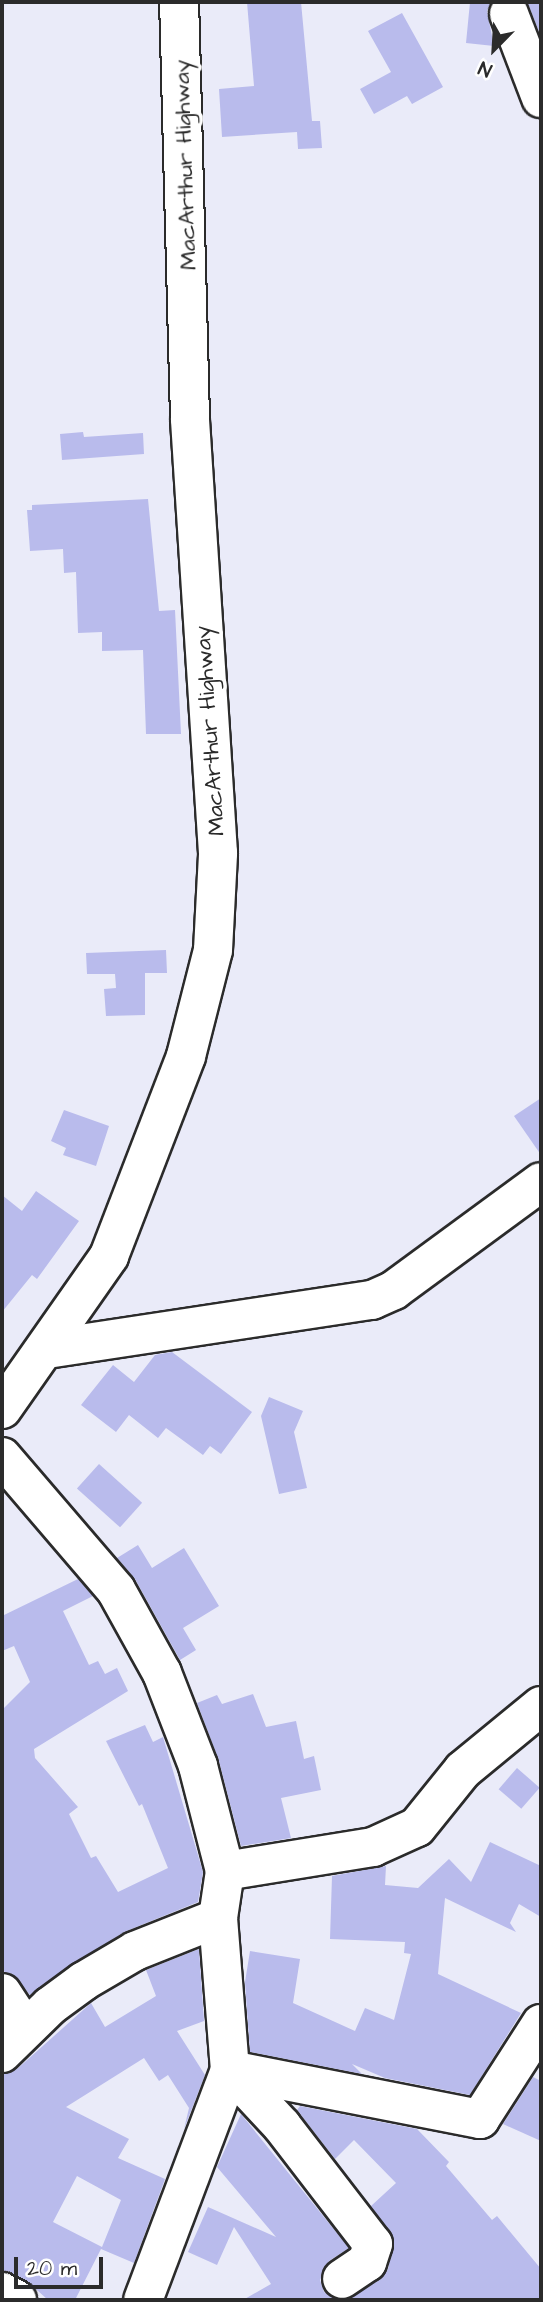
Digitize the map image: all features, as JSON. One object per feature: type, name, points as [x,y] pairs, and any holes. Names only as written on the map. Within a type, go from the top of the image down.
[{"type":"main road","name":"MacArthur Highway","points":[[2,1409],[47,1349],[114,1244],[186,1056],[213,950],[218,853],[190,418],[188,219],[179,2]]},
{"type":"main road","points":[[509,14],[541,98]]},
{"type":"main road","points":[[47,1349],[373,1300],[394,1290],[541,1182]]},
{"type":"main road","points":[[2,1457],[116,1590],[162,1673],[198,1766],[225,1871],[218,1918],[230,2070],[143,2300]]},
{"type":"main road","points":[[225,1871],[373,1847],[417,1827],[463,1770],[541,1706]]},
{"type":"main road","points":[[2,1993],[14,2040],[83,1981],[135,1951],[218,1918]]},
{"type":"main road","points":[[230,2070],[480,2119],[541,2024]]},
{"type":"main road","points":[[230,2070],[282,2126],[373,2244],[367,2262],[342,2279]]},
{"type":"main road","points":[[2,2292],[17,2300]]},
{"type":"building","points":[[247,2],[301,2],[312,121],[320,121],[322,148],[298,149],[297,132],[222,137],[219,89],[254,86]]},
{"type":"building","points":[[470,2],[491,2],[487,11],[494,46],[466,43]]},
{"type":"building","points":[[526,2],[541,2],[541,37],[529,6]]},
{"type":"building","points":[[402,13],[443,87],[412,104],[407,96],[374,114],[360,89],[391,72],[368,31]]},
{"type":"building","points":[[83,432],[84,437],[143,433],[144,454],[62,460],[60,434]]},
{"type":"building","points":[[148,499],[159,611],[175,610],[181,734],[146,734],[143,650],[102,651],[102,632],[78,633],[76,572],[64,573],[63,549],[30,551],[27,510],[32,510],[32,505]]},
{"type":"building","points":[[166,950],[167,973],[145,973],[145,1015],[106,1016],[104,989],[116,988],[115,974],[87,974],[86,953]]},
{"type":"building","points":[[541,1098],[541,1155],[514,1116]]},
{"type":"building","points":[[64,1110],[109,1126],[96,1166],[63,1155],[66,1148],[51,1141]]},
{"type":"building","points":[[36,1191],[79,1221],[37,1279],[32,1275],[2,1312],[2,1195],[22,1211]]},
{"type":"building","points":[[172,1352],[252,1412],[221,1454],[210,1446],[203,1455],[166,1428],[158,1438],[129,1415],[116,1432],[81,1405],[113,1365],[134,1382],[155,1355]]},
{"type":"building","points":[[269,1397],[303,1411],[294,1432],[307,1488],[279,1494],[261,1416]]},
{"type":"building","points":[[99,1464],[142,1503],[120,1527],[77,1489]]},
{"type":"building","points":[[138,1545],[152,1568],[184,1548],[219,1606],[183,1628],[196,1650],[180,1660],[135,1579],[117,1558]]},
{"type":"building","points":[[78,1579],[93,1596],[63,1611],[89,1665],[98,1661],[105,1674],[117,1668],[128,1691],[34,1749],[35,1758],[78,1807],[69,1814],[91,1858],[96,1856],[118,1892],[168,1868],[142,1804],[139,1806],[106,1741],[145,1725],[153,1742],[163,1737],[203,1872],[198,1902],[124,1932],[30,1995],[12,1974],[2,1971],[2,1710],[30,1682],[14,1646],[2,1651],[2,1616]]},
{"type":"building","points":[[253,1694],[266,1727],[296,1721],[304,1759],[314,1756],[321,1790],[281,1798],[291,1838],[241,1846],[219,1761],[197,1703],[217,1695],[222,1704]]},
{"type":"building","points":[[517,1768],[540,1788],[521,1809],[499,1789]]},
{"type":"building","points":[[490,1842],[541,1866],[541,1917],[519,1904],[510,1923],[516,1932],[445,1898],[438,1974],[521,2013],[470,2095],[385,2078],[352,2064],[362,2074],[250,2052],[245,1982],[250,1951],[300,1959],[293,2003],[355,2031],[365,2008],[394,2020],[411,1954],[404,1953],[405,1942],[330,1939],[332,1876],[386,1866],[385,1885],[418,1888],[449,1859],[471,1882]]},
{"type":"building","points":[[199,1949],[204,2021],[177,2031],[205,2075],[184,2129],[189,2108],[168,2075],[159,2081],[144,2058],[66,2107],[129,2139],[118,2158],[165,2179],[134,2263],[101,2249],[75,2300],[48,2300],[27,2281],[2,2270],[2,2074],[17,2069],[91,2003],[105,2027],[156,1996],[146,1970]],"holes":[[[77,2176],[121,2200],[102,2247],[53,2222]]]},
{"type":"building","points":[[533,2077],[541,2081],[541,2141],[503,2124]]},
{"type":"building","points":[[300,2106],[417,2129],[449,2162],[446,2166],[492,2220],[497,2216],[541,2269],[541,2300],[346,2300],[379,2280],[388,2269],[394,2240],[371,2206],[396,2183],[354,2140],[335,2159],[297,2110]]},
{"type":"building","points":[[241,2114],[349,2248],[329,2261],[320,2280],[324,2292],[340,2300],[243,2300],[271,2284],[234,2227],[217,2265],[188,2252],[208,2207],[276,2237],[217,2167]]}]
